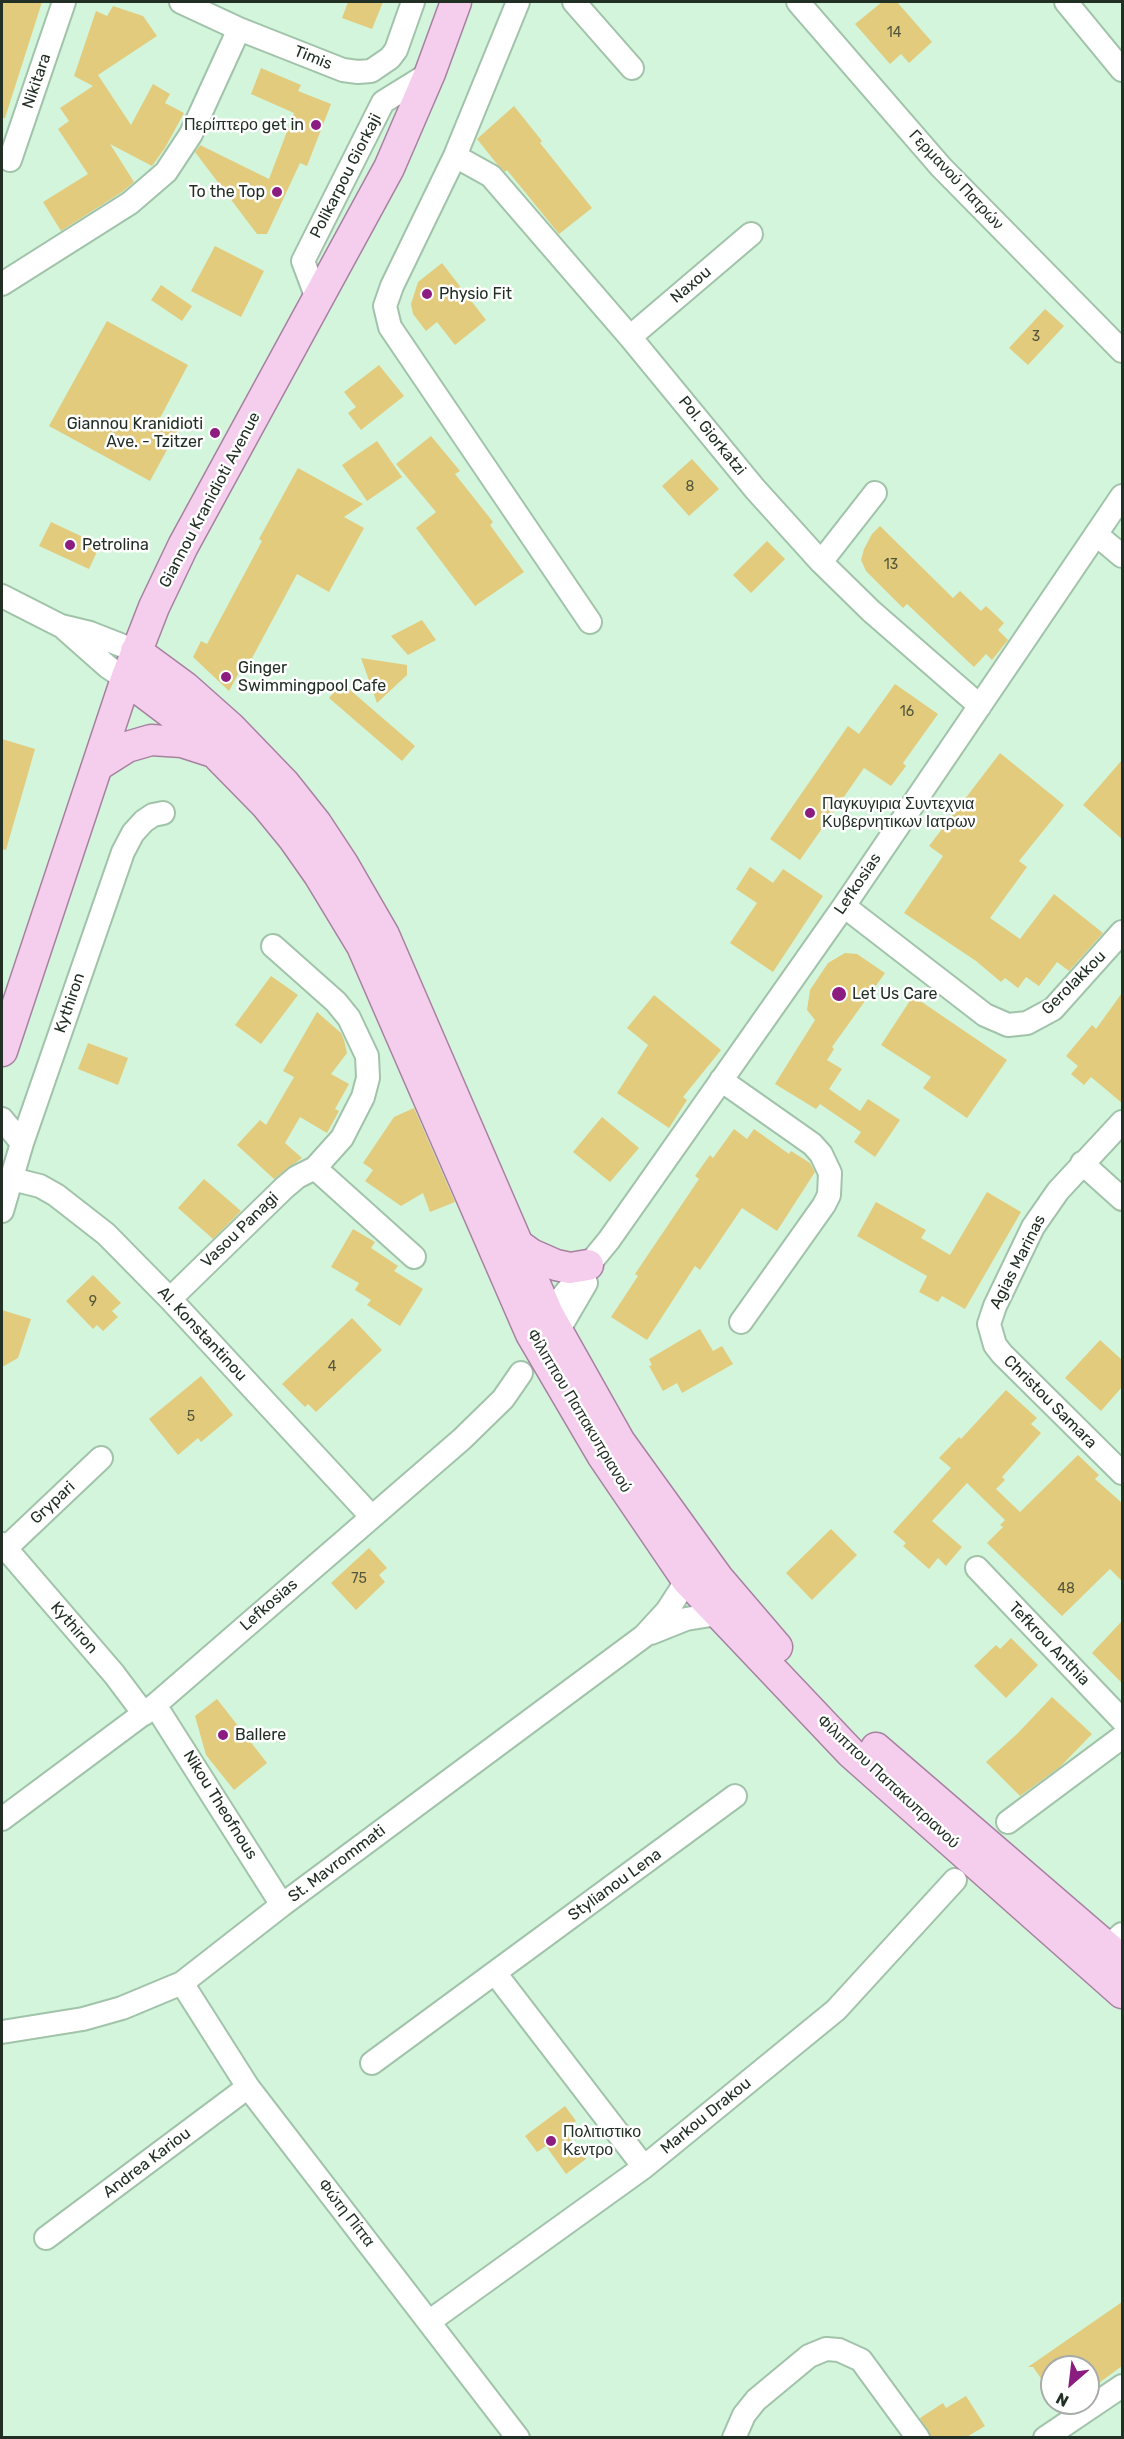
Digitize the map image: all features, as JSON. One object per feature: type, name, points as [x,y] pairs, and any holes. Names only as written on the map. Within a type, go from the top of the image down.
[{"type":"main road","name":"Giannou Kranidioti Avenue","points":[[2,1051],[136,651],[183,546],[389,168],[430,73],[456,2]]},
{"type":"main road","name":"Φίλιππου Παπακυπριανού","points":[[136,651],[185,687],[230,727],[285,784],[316,823],[343,864],[384,935],[517,1244],[540,1341],[620,1442],[718,1578],[757,1626],[865,1738],[1111,1951],[1122,1993]]},
{"type":"main road","name":"Φίλιππου Παπακυπριανού","points":[[126,679],[171,713],[216,754],[266,805],[293,838],[362,946],[540,1341],[602,1455],[687,1580],[851,1753],[1111,1951]]},
{"type":"main road","points":[[97,766],[121,750],[151,740],[182,742],[216,754]]},
{"type":"main road","points":[[517,1244],[531,1254],[556,1265],[570,1268],[588,1265]]},
{"type":"street","name":"Nikitara","points":[[10,160],[64,2]]},
{"type":"street","name":"Timis","points":[[181,2],[239,29],[343,70],[358,72],[370,71],[390,58],[396,50],[413,2]]},
{"type":"street","points":[[518,2],[455,156],[385,306],[390,327],[590,622]]},
{"type":"street","points":[[574,2],[632,68]]},
{"type":"street","name":"Γερμανού Πατρών","points":[[798,2],[941,167],[1122,351]]},
{"type":"street","points":[[1066,2],[1122,70]]},
{"type":"street","points":[[2,284],[130,203],[166,172],[191,134],[239,29]]},
{"type":"street","name":"Pol. Giorkatzi","points":[[455,156],[491,176],[630,337],[756,489],[821,562],[871,611],[980,706]]},
{"type":"street","name":"Naxou","points":[[630,337],[751,234]]},
{"type":"street","points":[[821,562],[875,493]]},
{"type":"street","name":"Lefkosias","points":[[2,1820],[149,1710],[462,1439],[503,1399],[588,1265],[609,1240],[844,906],[1122,496]]},
{"type":"street","points":[[1097,535],[1122,556]]},
{"type":"street","points":[[2,596],[61,626],[113,641],[136,651]]},
{"type":"street","points":[[61,626],[126,679]]},
{"type":"street","name":"Kythiron","points":[[2,1211],[22,1143],[123,852],[133,833],[144,821],[153,815],[164,813]]},
{"type":"street","name":"Gerolakkou","points":[[844,906],[985,1015],[1008,1025],[1027,1023],[1053,1009],[1122,932]]},
{"type":"street","name":"Vasou Panagi","points":[[171,1299],[284,1188],[297,1177],[315,1168],[342,1138],[363,1097],[368,1078],[367,1056],[349,1018],[336,1002],[273,946]]},
{"type":"street","points":[[721,1080],[812,1144],[821,1154],[830,1173],[829,1195],[824,1205],[741,1322]]},
{"type":"street","points":[[2,1119],[22,1143]]},
{"type":"street","name":"Agias Marinas","points":[[989,1324],[995,1306],[1033,1227],[1058,1191],[1122,1122]]},
{"type":"street","points":[[1083,1163],[1122,1199]]},
{"type":"street","points":[[315,1168],[414,1257]]},
{"type":"street","name":"Al. Konstantinou","points":[[12,1179],[40,1186],[71,1205],[106,1234],[171,1299],[371,1516]]},
{"type":"street","name":"Lefkosias","points":[[540,1341],[579,1299],[609,1240]]},
{"type":"street","name":"Christou Samara","points":[[989,1324],[995,1345],[1002,1354],[1122,1473]]},
{"type":"street","name":"Grypari","points":[[3,1547],[101,1458]]},
{"type":"street","name":"Kythiron","points":[[3,1547],[114,1674],[149,1710]]},
{"type":"street","name":"Tefkrou Anthia","points":[[977,1569],[1122,1720]]},
{"type":"street","name":"St. Mavrommati","points":[[2,2032],[83,2019],[122,2008],[182,1983],[282,1905],[644,1636],[667,1611],[687,1580]]},
{"type":"street","name":"St. Mavrommati","points":[[644,1636],[686,1619],[717,1614]]},
{"type":"street","name":"Nikou Theofnous","points":[[149,1710],[282,1905]]},
{"type":"street","points":[[1008,1822],[1122,1737]]},
{"type":"street","name":"Stylianou Lena","points":[[372,2063],[735,1796]]},
{"type":"street","name":"Markou Drakou","points":[[430,2321],[644,2167],[836,2010],[955,1880]]},
{"type":"street","points":[[495,1973],[644,2167]]},
{"type":"street","name":"Φώτη Πίττα","points":[[182,1983],[248,2087],[518,2438]]},
{"type":"street","name":"Andrea Kariou","points":[[46,2238],[248,2087]]},
{"type":"street","points":[[734,2438],[750,2407],[809,2356],[826,2349],[852,2354],[868,2367],[918,2438]]},
{"type":"street","points":[[1045,2438],[1122,2386]]},
{"type":"building","points":[[2,2],[42,2],[5,118],[2,118]]},
{"type":"building","points":[[348,2],[383,2],[372,29],[342,18]]},
{"type":"building","points":[[882,2],[897,2],[932,42],[909,63],[901,54],[890,64],[855,24]]},
{"type":"building","points":[[113,6],[143,16],[157,36],[98,75],[131,125],[153,84],[170,94],[165,103],[184,113],[165,148],[152,166],[110,144],[134,182],[61,231],[43,202],[88,174],[58,129],[69,121],[60,108],[93,86],[74,76],[96,11],[107,16]]},
{"type":"building","points":[[261,68],[301,85],[298,91],[331,104],[307,166],[300,163],[267,234],[257,234],[195,152],[200,145],[269,179],[294,113],[251,94]]},
{"type":"building","points":[[514,106],[542,141],[540,143],[592,208],[559,234],[507,170],[505,172],[497,164],[477,139]]},
{"type":"building","points":[[215,246],[264,271],[241,317],[191,291]]},
{"type":"building","points":[[442,263],[486,320],[455,345],[437,322],[426,331],[413,314],[411,304],[418,282]]},
{"type":"building","points":[[161,285],[192,306],[182,321],[151,300]]},
{"type":"building","points":[[1045,309],[1064,326],[1028,365],[1009,348]]},
{"type":"building","points":[[107,321],[188,365],[160,418],[179,428],[150,481],[49,426]]},
{"type":"building","points":[[379,365],[404,396],[361,430],[348,413],[356,407],[344,392]]},
{"type":"building","points":[[431,436],[460,471],[455,474],[493,522],[490,525],[524,572],[475,606],[416,528],[436,512],[396,464]]},
{"type":"building","points":[[377,441],[402,477],[367,501],[342,465]]},
{"type":"building","points":[[692,459],[719,489],[689,516],[662,486]]},
{"type":"building","points":[[298,468],[363,504],[344,517],[364,528],[329,592],[297,574],[251,660],[247,658],[229,691],[193,657],[201,641],[207,644],[262,541],[259,539]]},
{"type":"building","name":"Petrolina","points":[[51,522],[100,545],[89,569],[39,546]]},
{"type":"building","points":[[880,526],[953,598],[960,591],[981,611],[986,606],[1004,623],[998,630],[1008,640],[992,660],[986,654],[974,667],[907,604],[903,608],[866,571],[861,560],[864,549],[872,534]]},
{"type":"building","points":[[767,541],[785,559],[751,593],[733,575]]},
{"type":"building","points":[[422,620],[436,640],[408,655],[391,636]]},
{"type":"building","points":[[361,658],[407,665],[407,675],[377,703]]},
{"type":"building","points":[[342,683],[415,746],[402,761],[329,698]]},
{"type":"building","name":"Παγκυγιρια Συντεχνια Κυβερνητικων Ιατρων","points":[[895,684],[938,714],[903,763],[906,766],[891,786],[864,768],[800,860],[770,839],[848,726],[859,734]]},
{"type":"building","points":[[2,739],[35,749],[6,850],[2,849]]},
{"type":"building","points":[[1000,753],[1064,805],[1019,861],[1027,867],[990,918],[1020,939],[1054,894],[1103,933],[1069,971],[1057,962],[1039,986],[1026,977],[1018,988],[1005,978],[1001,982],[976,961],[904,913],[943,856],[929,846]]},
{"type":"building","points":[[1122,760],[1122,839],[1083,805]]},
{"type":"building","points":[[750,867],[773,883],[783,869],[823,896],[773,972],[730,943],[757,903],[736,889]]},
{"type":"building","points":[[845,953],[857,954],[885,973],[832,1047],[834,1049],[827,1060],[842,1069],[829,1089],[860,1111],[868,1099],[900,1120],[875,1157],[854,1142],[861,1132],[820,1104],[816,1109],[775,1084],[815,1020],[807,1010],[810,990],[828,963]]},
{"type":"building","points":[[271,976],[298,995],[261,1044],[235,1025]]},
{"type":"building","points":[[1122,993],[1122,1103],[1091,1077],[1084,1085],[1071,1074],[1078,1066],[1066,1056],[1092,1025],[1096,1029]]},
{"type":"building","points":[[654,995],[721,1050],[683,1097],[687,1100],[669,1128],[617,1093],[648,1045],[627,1028]]},
{"type":"building","points":[[913,996],[1007,1060],[967,1118],[923,1088],[931,1077],[881,1045]]},
{"type":"building","points":[[317,1012],[341,1033],[347,1053],[331,1074],[349,1084],[335,1109],[339,1111],[327,1133],[300,1117],[285,1143],[302,1158],[274,1179],[237,1145],[260,1120],[266,1125],[294,1077],[283,1071]]},
{"type":"building","points":[[88,1043],[128,1058],[118,1085],[78,1069]]},
{"type":"building","points":[[414,1108],[455,1202],[430,1212],[423,1193],[401,1206],[365,1181],[373,1170],[363,1163],[394,1117]]},
{"type":"building","points":[[602,1117],[639,1148],[610,1182],[573,1152]]},
{"type":"building","points":[[734,1129],[747,1139],[754,1129],[789,1154],[791,1151],[810,1163],[815,1172],[777,1231],[742,1208],[700,1270],[695,1266],[647,1340],[611,1317],[638,1276],[635,1274],[699,1179],[695,1176],[710,1155],[713,1158]]},
{"type":"building","points":[[204,1179],[241,1211],[213,1239],[178,1208]]},
{"type":"building","points":[[987,1192],[1021,1212],[965,1309],[942,1296],[938,1302],[919,1292],[927,1276],[857,1236],[876,1202],[926,1230],[921,1238],[950,1255]]},
{"type":"building","points":[[353,1229],[375,1242],[371,1248],[398,1266],[394,1271],[423,1289],[400,1326],[367,1305],[371,1300],[355,1290],[359,1283],[331,1267]]},
{"type":"building","points":[[93,1275],[121,1303],[112,1311],[118,1317],[103,1331],[97,1325],[93,1329],[66,1301]]},
{"type":"building","points":[[2,1310],[31,1319],[18,1358],[2,1367]]},
{"type":"building","points":[[352,1318],[382,1350],[316,1412],[308,1404],[305,1407],[282,1384]]},
{"type":"building","points":[[700,1329],[713,1351],[722,1346],[733,1364],[682,1393],[677,1383],[663,1391],[649,1366],[652,1365],[649,1359]]},
{"type":"building","points":[[1100,1340],[1122,1360],[1122,1387],[1101,1411],[1065,1378]]},
{"type":"building","points":[[201,1376],[233,1415],[201,1442],[198,1438],[178,1455],[149,1419]]},
{"type":"building","points":[[1006,1390],[1037,1418],[1031,1424],[1041,1433],[1002,1477],[1005,1480],[996,1489],[1020,1512],[1078,1455],[1099,1475],[1095,1479],[1122,1503],[1122,1581],[1110,1569],[1062,1616],[987,1543],[1003,1527],[1000,1525],[1005,1520],[967,1483],[932,1521],[962,1547],[946,1566],[938,1558],[929,1569],[903,1546],[906,1543],[893,1532],[951,1468],[939,1458],[959,1437],[961,1439]]},
{"type":"building","points":[[831,1529],[857,1555],[812,1600],[786,1573]]},
{"type":"building","points":[[369,1548],[387,1568],[379,1575],[385,1582],[356,1610],[331,1583]]},
{"type":"building","points":[[1122,1621],[1122,1683],[1092,1653]]},
{"type":"building","points":[[1011,1638],[1038,1665],[1006,1698],[974,1666],[996,1645],[1000,1649]]},
{"type":"building","points":[[1052,1697],[1092,1734],[1060,1767],[1020,1796],[986,1762]]},
{"type":"building","name":"Ballere","points":[[217,1699],[267,1763],[234,1790],[206,1755],[195,1716]]},
{"type":"building","name":"Πολιτιστικο Κεντρο","points":[[565,2106],[576,2121],[564,2130],[586,2159],[566,2174],[546,2146],[537,2152],[525,2136]]},
{"type":"building","points":[[1122,2302],[1122,2366],[1100,2382],[1100,2355],[1045,2355]]},
{"type":"building","points":[[1040,2359],[1040,2377],[1033,2367],[1028,2367]]},
{"type":"building","points":[[966,2396],[985,2426],[965,2438],[931,2438],[920,2418],[943,2403],[946,2408]]},
{"type":"place","name":"Περίπτερο get in","points":[[316,125]]},
{"type":"place","name":"To the Top","points":[[277,192]]},
{"type":"place","name":"Physio Fit","points":[[427,294]]},
{"type":"place","name":"Giannou Kranidioti Ave. - Tzitzer","points":[[215,433]]},
{"type":"place","name":"Petrolina","points":[[70,545]]},
{"type":"place","name":"Ginger Swimmingpool Cafe","points":[[226,677]]},
{"type":"place","name":"Παγκυγιρια Συντεχνια Κυβερνητικων Ιατρων","points":[[810,813]]},
{"type":"place","name":"Let Us Care","points":[[839,994]]},
{"type":"place","name":"Ballere","points":[[223,1735]]},
{"type":"place","name":"Πολιτιστικο Κεντρο","points":[[551,2141]]}]
